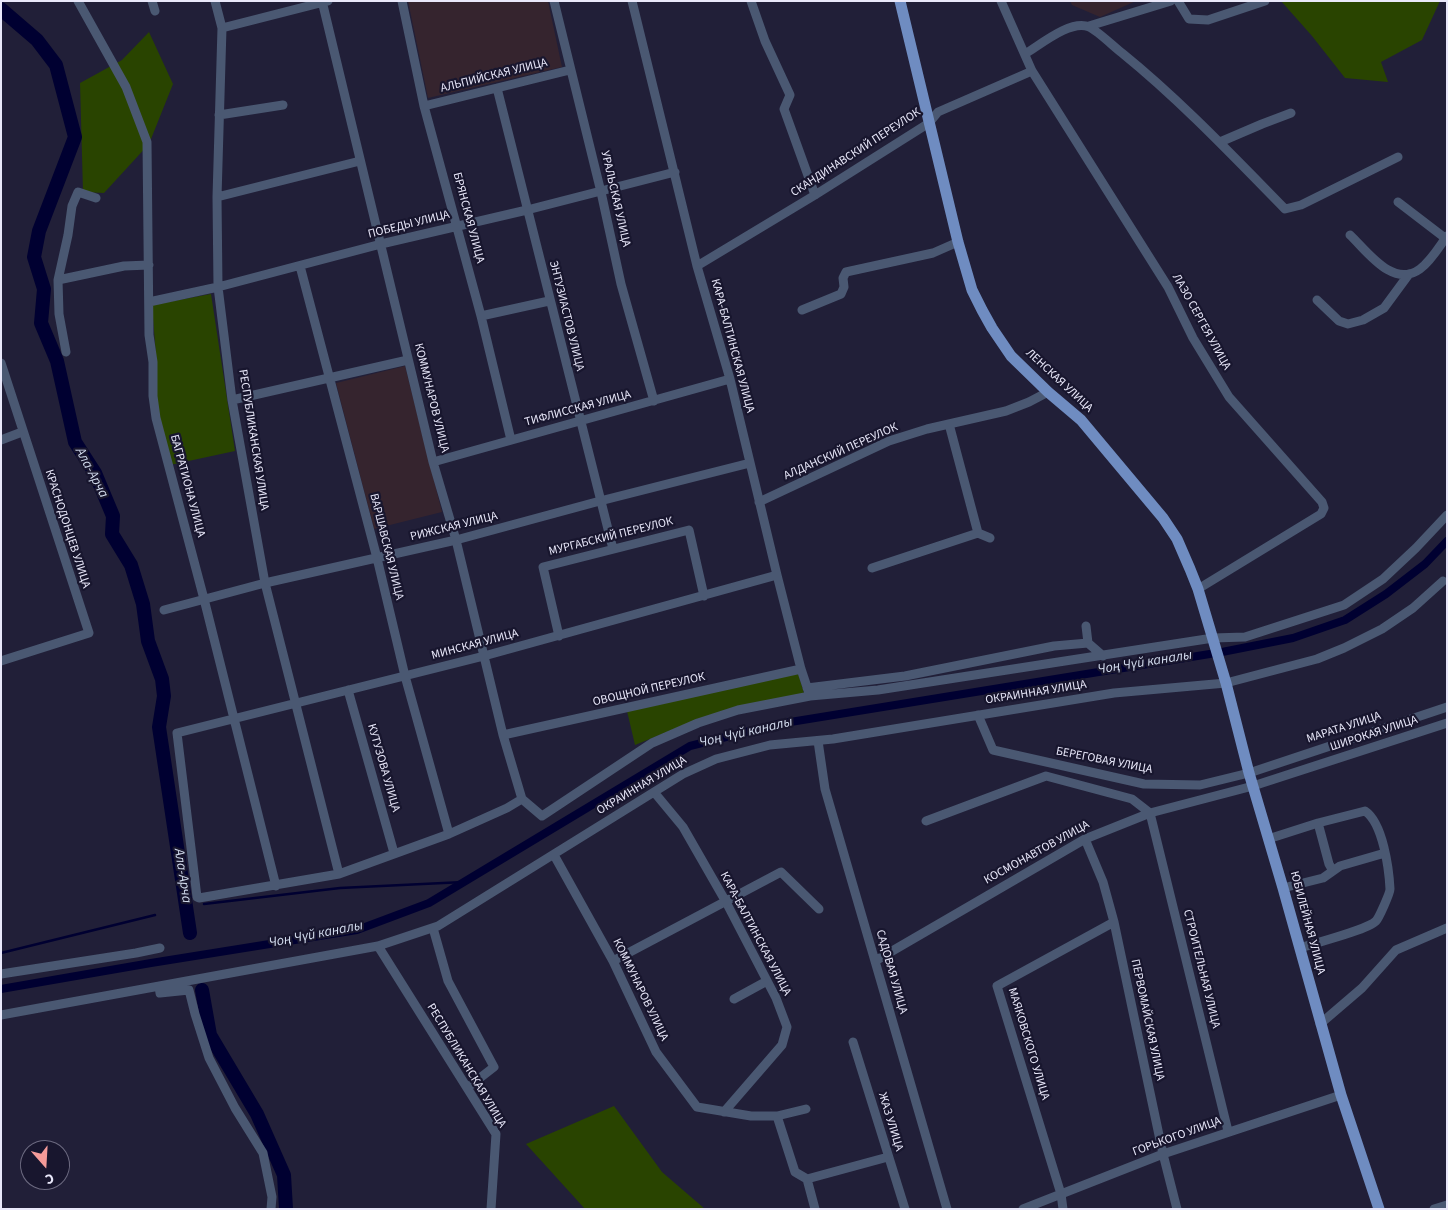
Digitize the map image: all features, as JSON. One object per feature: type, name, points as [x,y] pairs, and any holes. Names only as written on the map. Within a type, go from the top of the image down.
[{"type":"main road","name":"ЛЕНСКАЯ УЛИЦА","points":[[900,1],[958,242],[972,290],[992,328],[1012,356],[1048,392],[1081,420],[1163,518],[1177,539],[1198,589],[1214,641]]},
{"type":"main road","name":"ЮБИЛЕЙНАЯ УЛИЦА","points":[[1214,641],[1320,1024],[1341,1096],[1378,1209]]},
{"type":"street","name":"БАГРАТИОНА УЛИЦА","points":[[78,1],[126,87],[147,142],[149,335],[153,362],[153,396],[156,418],[204,599],[276,886]]},
{"type":"street","points":[[152,1],[155,11]]},
{"type":"street","name":"РЕСПУБЛИКАНСКАЯ УЛИЦА","points":[[215,1],[222,28],[217,197],[218,287],[232,400],[265,583],[338,874]]},
{"type":"street","name":"БРЯНСКАЯ УЛИЦА","points":[[402,1],[424,106],[481,316],[511,440]]},
{"type":"street","name":"УРАЛЬСКАЯ УЛИЦА","points":[[554,1],[601,192],[621,284],[654,401]]},
{"type":"street","name":"КАРА-БАЛТИНСКАЯ УЛИЦА","points":[[632,1],[697,266],[730,380],[777,575],[808,692]]},
{"type":"street","points":[[751,1],[765,41],[790,95],[784,108],[815,195]]},
{"type":"street","name":"ЛАЗО СЕРГЕЯ УЛИЦА","points":[[1001,1],[1032,71],[1168,287],[1193,338],[1229,397],[1322,502],[1324,508],[1321,514],[1198,589]]},
{"type":"street","points":[[1025,54],[1061,31],[1073,26],[1089,26],[1171,1]]},
{"type":"street","points":[[1178,1],[1189,19],[1208,20],[1265,1]]},
{"type":"street","points":[[222,28],[324,2]]},
{"type":"street","name":"КОММУНАРОВ УЛИЦА","points":[[324,2],[360,161],[433,462],[456,540],[503,735],[522,799]]},
{"type":"street","points":[[1089,26],[1139,67],[1220,142],[1285,209],[1301,205],[1398,157]]},
{"type":"street","name":"АЛЬПИЙСКАЯ УЛИЦА","points":[[424,106],[570,70]]},
{"type":"street","name":"СКАНДИНАВСКИЙ ПЕРЕУЛОК","points":[[697,266],[929,123],[938,112],[1032,71]]},
{"type":"street","name":"ЭНТУЗИАСТОВ УЛИЦА","points":[[497,88],[613,549]]},
{"type":"street","points":[[219,115],[283,105]]},
{"type":"street","points":[[1220,142],[1292,113]]},
{"type":"street","points":[[217,197],[360,161]]},
{"type":"street","name":"ПОБЕДЫ УЛИЦА","points":[[150,302],[218,287],[381,244],[601,192],[675,172]]},
{"type":"street","points":[[66,352],[59,314],[58,280],[72,206],[78,192],[96,198]]},
{"type":"street","points":[[1350,235],[1388,271],[1402,275],[1419,269],[1434,254],[1446,237],[1398,202]]},
{"type":"street","points":[[802,310],[840,294],[844,287],[843,278],[846,272],[933,252],[958,242]]},
{"type":"street","points":[[58,280],[124,266],[149,265]]},
{"type":"street","name":"ВАРШАВСКАЯ УЛИЦА","points":[[300,266],[377,558],[405,676],[449,834]]},
{"type":"street","points":[[1316,300],[1339,321],[1348,324],[1363,320],[1384,308],[1409,274]]},
{"type":"street","points":[[481,316],[549,300]]},
{"type":"street","points":[[232,400],[408,360]]},
{"type":"street","name":"КРАСНОДОНЦЕВ УЛИЦА","points":[[1,363],[89,633],[1,661]]},
{"type":"street","name":"ТИФЛИССКАЯ УЛИЦА","points":[[433,462],[730,380]]},
{"type":"street","name":"АЛДАНСКИЙ ПЕРЕУЛОК","points":[[759,502],[889,441],[949,424],[1006,411],[1048,392]]},
{"type":"street","points":[[949,424],[978,534]]},
{"type":"street","points":[[1,440],[22,432]]},
{"type":"street","name":"РИЖСКАЯ УЛИЦА","points":[[164,610],[265,583],[456,540],[600,501],[750,464]]},
{"type":"street","points":[[808,692],[878,690],[1103,656],[1246,637],[1344,605],[1383,579],[1447,515]]},
{"type":"street","name":"МУРГАБСКИЙ ПЕРЕУЛОК","points":[[559,636],[542,567],[689,530],[704,596]]},
{"type":"street","points":[[872,568],[978,534],[990,538]]},
{"type":"street","name":"МИНСКАЯ УЛИЦА","points":[[276,886],[197,897],[177,733],[484,656],[777,575]]},
{"type":"street","points":[[1225,681],[1317,659],[1344,648],[1382,629],[1413,608],[1446,581]]},
{"type":"street","points":[[1086,626],[1088,643],[1103,656]]},
{"type":"street","points":[[276,886],[338,874],[449,834],[507,808],[522,799],[542,816],[652,743],[698,723],[738,710],[808,692],[905,676],[1054,646],[1088,643]]},
{"type":"street","name":"ОВОЩНОЙ ПЕРЕУЛОК","points":[[503,735],[801,669]]},
{"type":"street","name":"ОКРАИННАЯ УЛИЦА","points":[[1,1015],[378,946],[433,928],[683,774],[716,759],[770,745],[818,741],[1114,693],[1225,681]]},
{"type":"street","name":"КУТУЗОВА УЛИЦА","points":[[348,690],[394,853]]},
{"type":"street","name":"МАРАТА УЛИЦА","points":[[1249,772],[1447,707]]},
{"type":"street","name":"БЕРЕГОВАЯ УЛИЦА","points":[[978,716],[992,750],[1144,784],[1200,786],[1249,772]]},
{"type":"street","name":"ШИРОКАЯ УЛИЦА","points":[[1253,786],[1447,724]]},
{"type":"street","name":"САДОВАЯ УЛИЦА","points":[[818,741],[825,789],[947,1209]]},
{"type":"street","name":"БЕРЕГОВАЯ УЛИЦА","points":[[926,820],[1046,776],[1132,799],[1150,813]]},
{"type":"street","name":"КОСМОНАВТОВ УЛИЦА","points":[[875,961],[1084,838],[1150,813],[1253,786]]},
{"type":"street","name":"КАРА-БАЛТИНСКАЯ УЛИЦА","points":[[654,792],[683,827],[726,902],[776,998],[787,1027],[782,1044],[724,1112]]},
{"type":"street","points":[[1268,839],[1318,823],[1366,812],[1372,818],[1385,853],[1390,889],[1376,920],[1360,928],[1300,948]]},
{"type":"street","name":"СТРОИТЕЛЬНАЯ УЛИЦА","points":[[1150,813],[1228,1131]]},
{"type":"street","points":[[1318,823],[1329,864],[1333,870]]},
{"type":"street","name":"ПЕРВОМАЙСКАЯ УЛИЦА","points":[[1084,838],[1103,882],[1114,922],[1163,1154],[1177,1209]]},
{"type":"street","points":[[1283,888],[1323,878],[1340,866],[1385,853]]},
{"type":"street","name":"КОММУНАРОВ УЛИЦА","points":[[554,855],[613,961],[656,1052],[697,1107],[751,1116],[777,1116],[806,1109]]},
{"type":"street","points":[[613,961],[781,872],[819,909]]},
{"type":"street","name":"МАЯКОВСКОГО УЛИЦА","points":[[1063,1209],[1061,1194],[997,986],[1114,922]]},
{"type":"street","points":[[433,928],[448,981],[494,1067],[467,1088]]},
{"type":"street","points":[[1320,1024],[1362,988],[1396,950],[1447,928]]},
{"type":"street","name":"РЕСПУБЛИКАНСКАЯ УЛИЦА","points":[[378,946],[496,1134],[491,1209]]},
{"type":"street","points":[[1,974],[160,948]]},
{"type":"street","points":[[734,998],[767,981]]},
{"type":"street","points":[[159,986],[160,994],[189,990],[212,1065],[264,1153],[272,1197],[271,1209]]},
{"type":"street","name":"ЖАЗ УЛИЦА","points":[[852,1042],[905,1209]]},
{"type":"street","name":"ГОРЬКОГО УЛИЦА","points":[[1023,1209],[1163,1154],[1228,1131],[1341,1096]]},
{"type":"street","points":[[777,1116],[795,1172],[807,1180],[815,1209]]},
{"type":"street","points":[[807,1180],[888,1157]]},
{"type":"street","points":[[1434,1209],[1447,1205]]},
{"type":"shaded area","points":[[408,1],[548,1],[562,67],[428,98]]},
{"type":"shaded area","points":[[1070,1],[1136,1],[1100,17],[1072,5]]},
{"type":"shaded area","points":[[405,366],[442,512],[374,529],[336,383]]},
{"type":"green space","points":[[1281,1],[1440,1],[1422,40],[1381,62],[1388,82],[1345,78]]},
{"type":"green space","points":[[149,32],[173,84],[149,144],[104,193],[83,192],[80,83],[122,60]]},
{"type":"green space","points":[[211,294],[235,451],[170,465],[157,410],[157,368],[152,305]]},
{"type":"green space","points":[[798,673],[804,693],[694,721],[635,745],[627,711]]},
{"type":"green space","points":[[614,1106],[662,1172],[705,1209],[585,1209],[526,1144]]},
{"type":"waterway","name":"Ала-Арча","points":[[1,9],[37,40],[56,65],[75,137],[39,231],[34,257],[44,289],[41,323],[57,361],[75,442],[95,473],[113,516],[112,534],[131,565],[143,604],[148,641],[162,679],[164,696],[159,727],[190,933]]},
{"type":"waterway","name":"Чоң Чүй каналы","points":[[1,989],[357,930],[429,903],[690,746],[778,724],[1222,652],[1293,638],[1345,620],[1386,594],[1425,564],[1447,541]]},
{"type":"waterway","points":[[204,904],[340,888],[464,882]]},
{"type":"waterway","points":[[1,953],[155,915]]},
{"type":"waterway","name":"Ала-Арча","points":[[202,990],[210,1035],[257,1114],[284,1175],[286,1209]]}]
